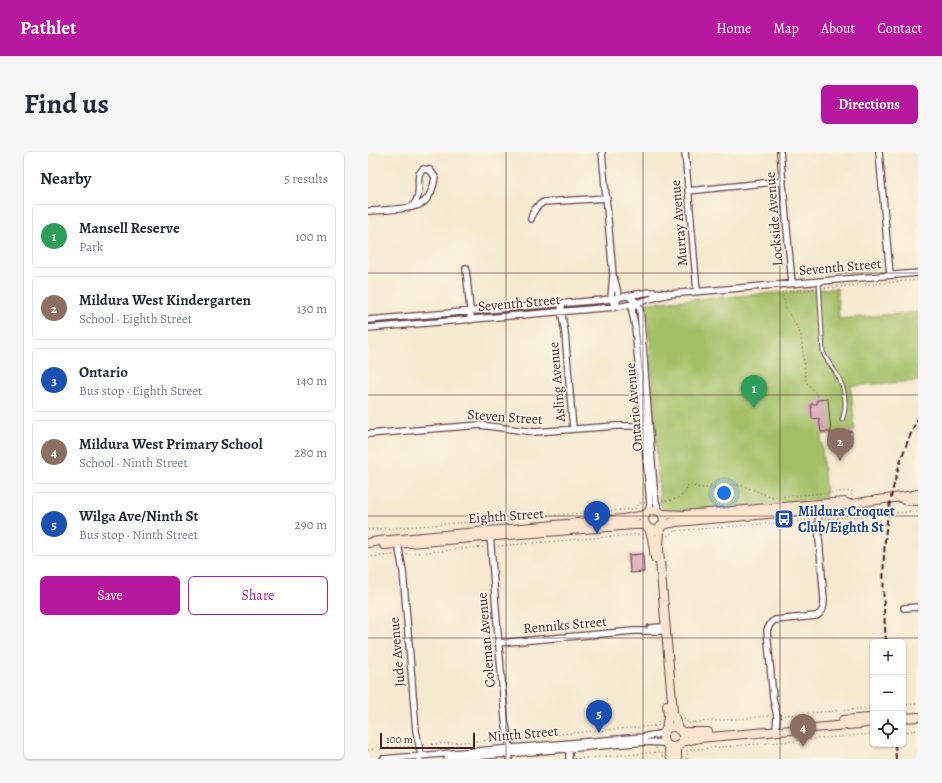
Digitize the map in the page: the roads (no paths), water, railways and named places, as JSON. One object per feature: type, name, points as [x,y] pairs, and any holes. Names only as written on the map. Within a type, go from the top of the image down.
[{"type":"street","points":[[602,152],[613,276],[612,299],[615,307]]},
{"type":"street","name":"Murray Avenue","points":[[685,152],[697,291]]},
{"type":"street","name":"Lockside Avenue","points":[[780,152],[792,284]]},
{"type":"street","points":[[879,152],[890,275]]},
{"type":"street","points":[[368,211],[412,207],[422,204],[432,191],[435,177],[430,170],[423,169],[419,174],[420,190],[418,199],[412,207]]},
{"type":"street","points":[[688,190],[783,181]]},
{"type":"street","points":[[531,219],[534,211],[544,202],[606,198]]},
{"type":"street","points":[[466,268],[471,320]]},
{"type":"street","name":"Seventh Street","points":[[368,328],[615,307],[669,294],[697,291],[918,273]]},
{"type":"street","points":[[613,276],[619,297],[615,307]]},
{"type":"street","name":"Seventh Street","points":[[368,320],[563,304],[658,292],[669,294]]},
{"type":"street","points":[[628,296],[635,303],[639,294]]},
{"type":"street","name":"Ontario Avenue","points":[[635,303],[640,308],[650,502],[647,514]]},
{"type":"street","name":"Asling Avenue","points":[[563,304],[573,429]]},
{"type":"street","name":"Steven Street","points":[[368,434],[480,424],[535,432],[645,424]]},
{"type":"street","name":"Ontario Avenue","points":[[645,424],[656,502],[661,514]]},
{"type":"street","points":[[648,527],[655,529],[676,522],[816,510],[864,502],[897,499],[918,494]]},
{"type":"street","points":[[897,499],[918,501]]},
{"type":"street","points":[[661,514],[684,515],[829,502],[864,502]]},
{"type":"street","points":[[671,759],[663,737],[666,731],[668,716],[656,537],[664,520],[661,514],[655,510],[647,514],[644,520],[656,537],[673,712],[682,737],[679,744],[677,759]]},
{"type":"street","points":[[776,728],[768,630],[771,622],[775,620],[816,616],[823,610],[824,600],[816,510]]},
{"type":"street","name":"Eighth Street","points":[[489,535],[623,519],[647,514]]},
{"type":"street","name":"Eighth Street","points":[[368,544],[380,546],[401,542],[633,524],[648,527]]},
{"type":"street","name":"Coleman Avenue","points":[[489,535],[508,754]]},
{"type":"street","name":"Jude Avenue","points":[[401,542],[419,757]]},
{"type":"street","points":[[904,608],[918,607]]},
{"type":"street","name":"Renniks Street","points":[[498,643],[661,629]]},
{"type":"street","points":[[906,718],[918,717]]},
{"type":"street","points":[[666,744],[674,747],[699,738],[870,718]]},
{"type":"street","points":[[666,731],[672,728],[690,733],[870,722]]},
{"type":"street","name":"Ninth Street","points":[[447,759],[569,749],[656,739],[666,731]]},
{"type":"street","name":"Ninth Street","points":[[383,759],[508,754],[656,739],[666,744]]},
{"type":"street","points":[[569,749],[569,759]]},
{"type":"lane","points":[[819,281],[823,352],[824,356],[840,379],[842,385],[845,407],[842,420]]},
{"type":"railway","points":[[886,639],[883,584],[886,528],[890,500],[906,446],[918,418]]},
{"type":"railway","points":[[895,747],[896,759]]},
{"type":"place","name":"Mansell Reserve","points":[[754,408]]},
{"type":"place","name":"Mildura West Kindergarten","points":[[840,461]]},
{"type":"place","name":"Mildura Croquet Club/Eighth St","points":[[784,519]]},
{"type":"place","name":"Ontario","points":[[597,534]]},
{"type":"place","name":"Wilga Ave/Ninth St","points":[[599,733]]},
{"type":"place","name":"Mildura West Primary School","points":[[803,747]]}]
